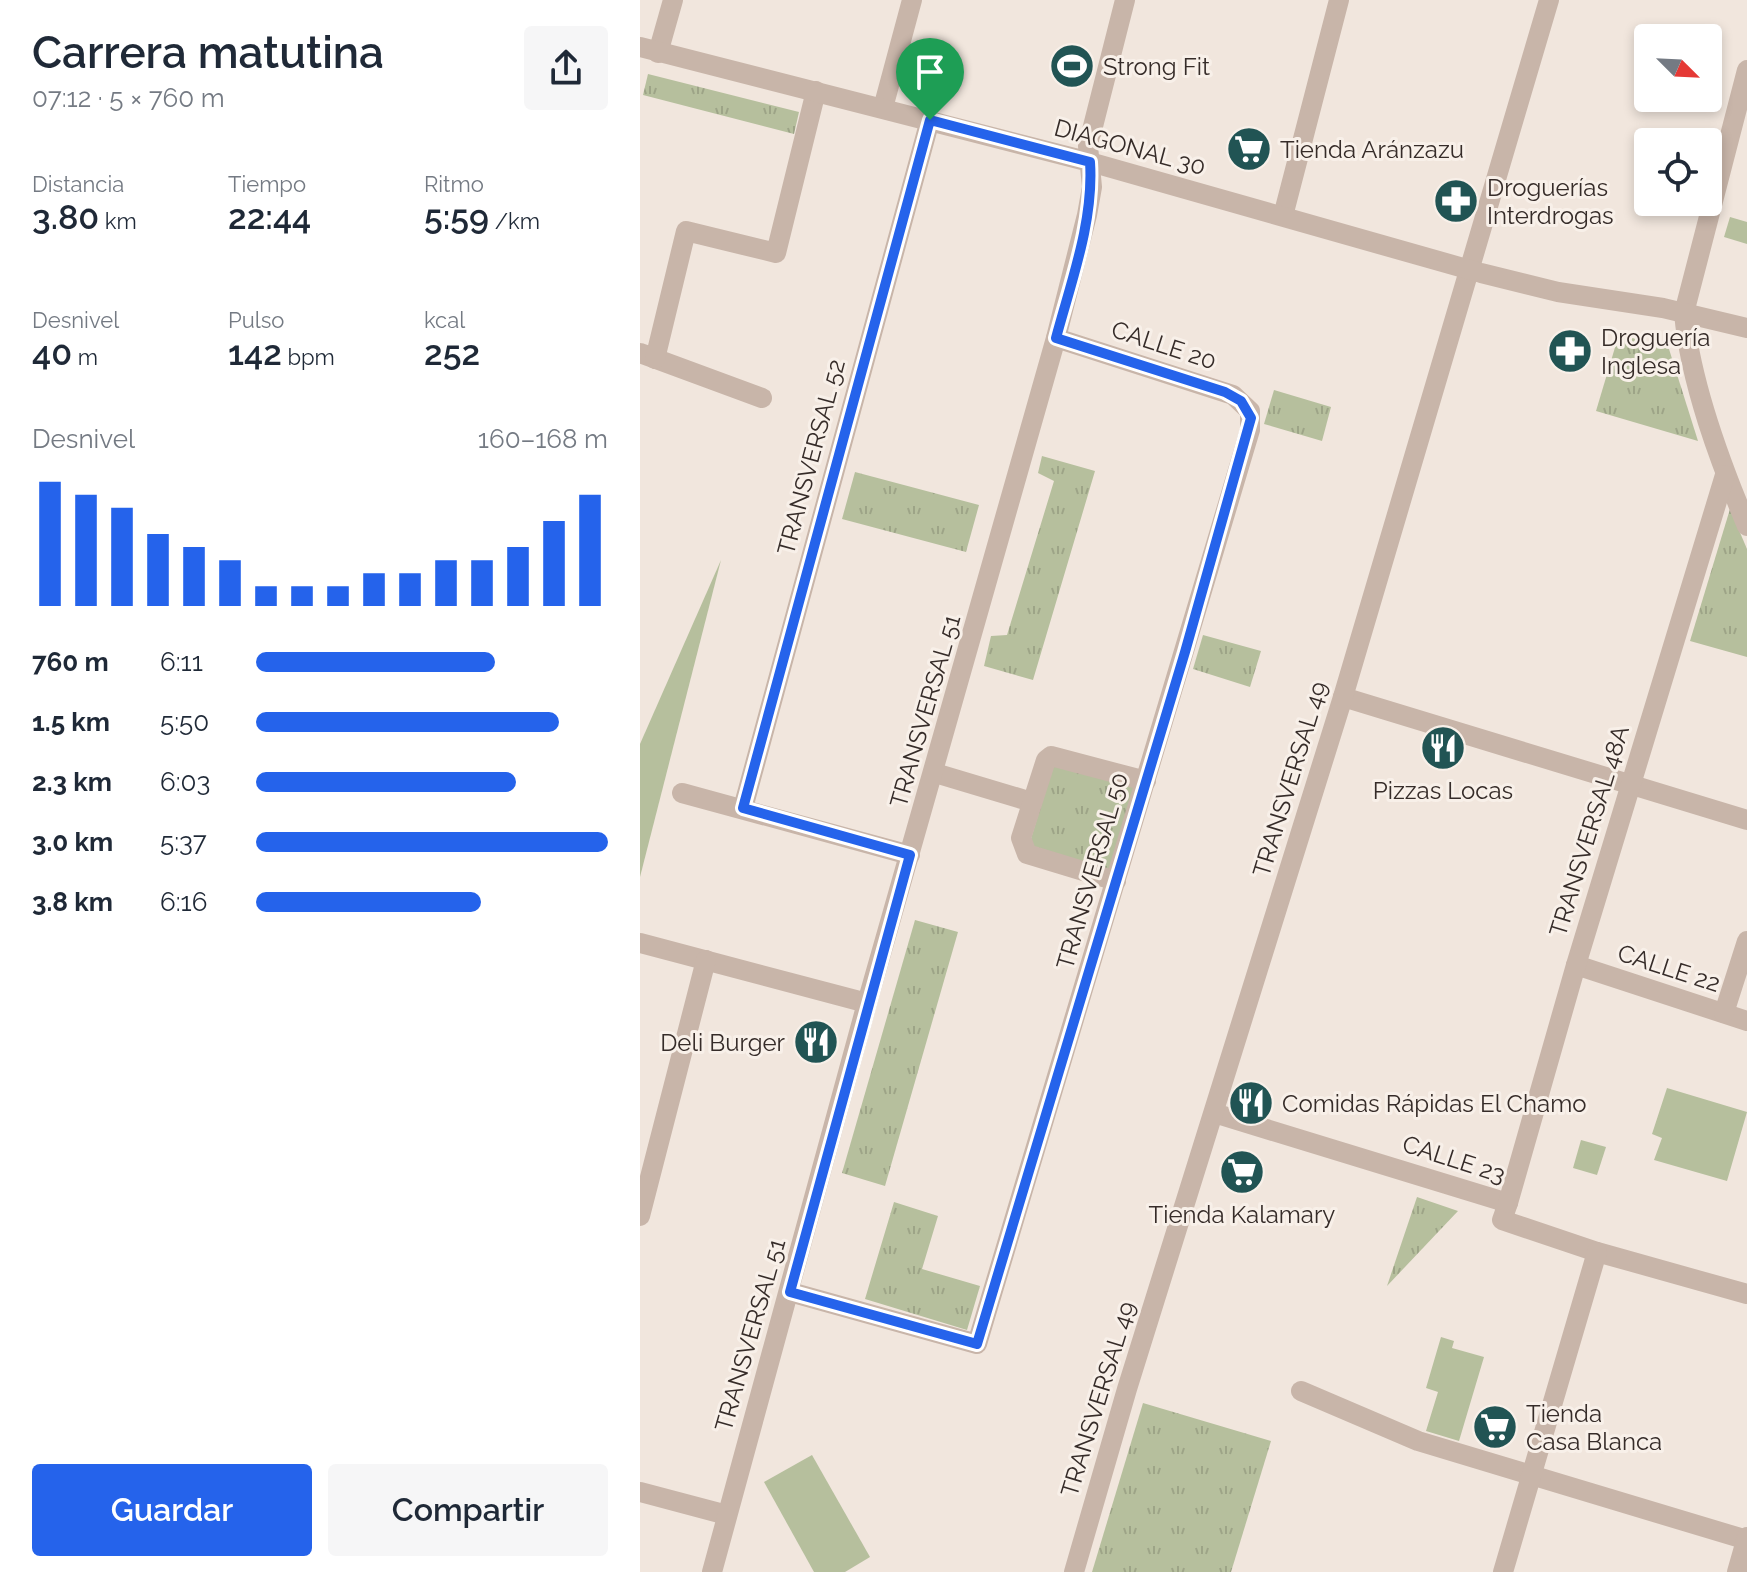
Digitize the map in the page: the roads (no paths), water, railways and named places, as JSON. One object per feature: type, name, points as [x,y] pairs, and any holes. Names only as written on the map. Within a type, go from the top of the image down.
[{"type":"street","points":[[645,53],[673,0]]},
{"type":"street","points":[[883,108],[912,0]]},
{"type":"street","name":"TRANSVERSAL 51","points":[[712,1572],[867,1003],[935,773],[1056,338],[1092,187],[1088,146],[1125,0]]},
{"type":"street","points":[[1283,216],[1339,0]]},
{"type":"street","name":"TRANSVERSAL 49","points":[[1074,1572],[1343,697],[1549,0]]},
{"type":"street","name":"DIAGONAL 30","points":[[645,53],[930,120],[1558,292],[1684,313],[1747,328]]},
{"type":"street","points":[[1747,70],[1684,313],[1686,339],[1725,475],[1747,526]]},
{"type":"street","points":[[762,398],[648,356],[686,231],[776,253],[816,91]]},
{"type":"street","name":"TRANSVERSAL 52","points":[[743,808],[930,120]]},
{"type":"street","name":"CALLE 20","points":[[1056,338],[1225,392],[1250,411]]},
{"type":"street","name":"TRANSVERSAL 50","points":[[790,1292],[977,1344],[1250,430],[1250,411]]},
{"type":"street","name":"TRANSVERSAL 48A","points":[[1508,1203],[1576,965],[1725,475]]},
{"type":"street","points":[[1343,697],[1747,820]]},
{"type":"street","points":[[1116,881],[1023,851],[1021,838],[1046,760],[1055,755],[1146,781]]},
{"type":"street","points":[[935,773],[1032,802]]},
{"type":"street","points":[[682,793],[910,855]]},
{"type":"street","points":[[1724,1013],[1747,941]]},
{"type":"street","points":[[640,943],[867,1003]]},
{"type":"street","points":[[640,1216],[706,960]]},
{"type":"street","name":"CALLE 22","points":[[1576,965],[1747,1021]]},
{"type":"street","name":"CALLE 23","points":[[1214,1113],[1508,1203],[1502,1220],[1597,1252],[1747,1294]]},
{"type":"street","points":[[1503,1572],[1597,1252]]},
{"type":"street","points":[[1301,1391],[1418,1441],[1747,1539],[1737,1572]]},
{"type":"street","points":[[640,1492],[727,1515]]},
{"type":"place","name":"Strong Fit","points":[[1072,66]]},
{"type":"place","name":"Tienda Aránzazu","points":[[1249,149]]},
{"type":"place","name":"Droguerías Interdrogas","points":[[1456,201]]},
{"type":"place","name":"Droguería Inglesa","points":[[1570,351]]},
{"type":"place","name":"Pizzas Locas","points":[[1443,748]]},
{"type":"place","name":"Deli Burger","points":[[816,1042]]},
{"type":"place","name":"Comidas Rápidas El Chamo","points":[[1251,1103]]},
{"type":"place","name":"Tienda Kalamary","points":[[1242,1172]]},
{"type":"place","name":"Tienda Casa Blanca","points":[[1495,1427]]}]
